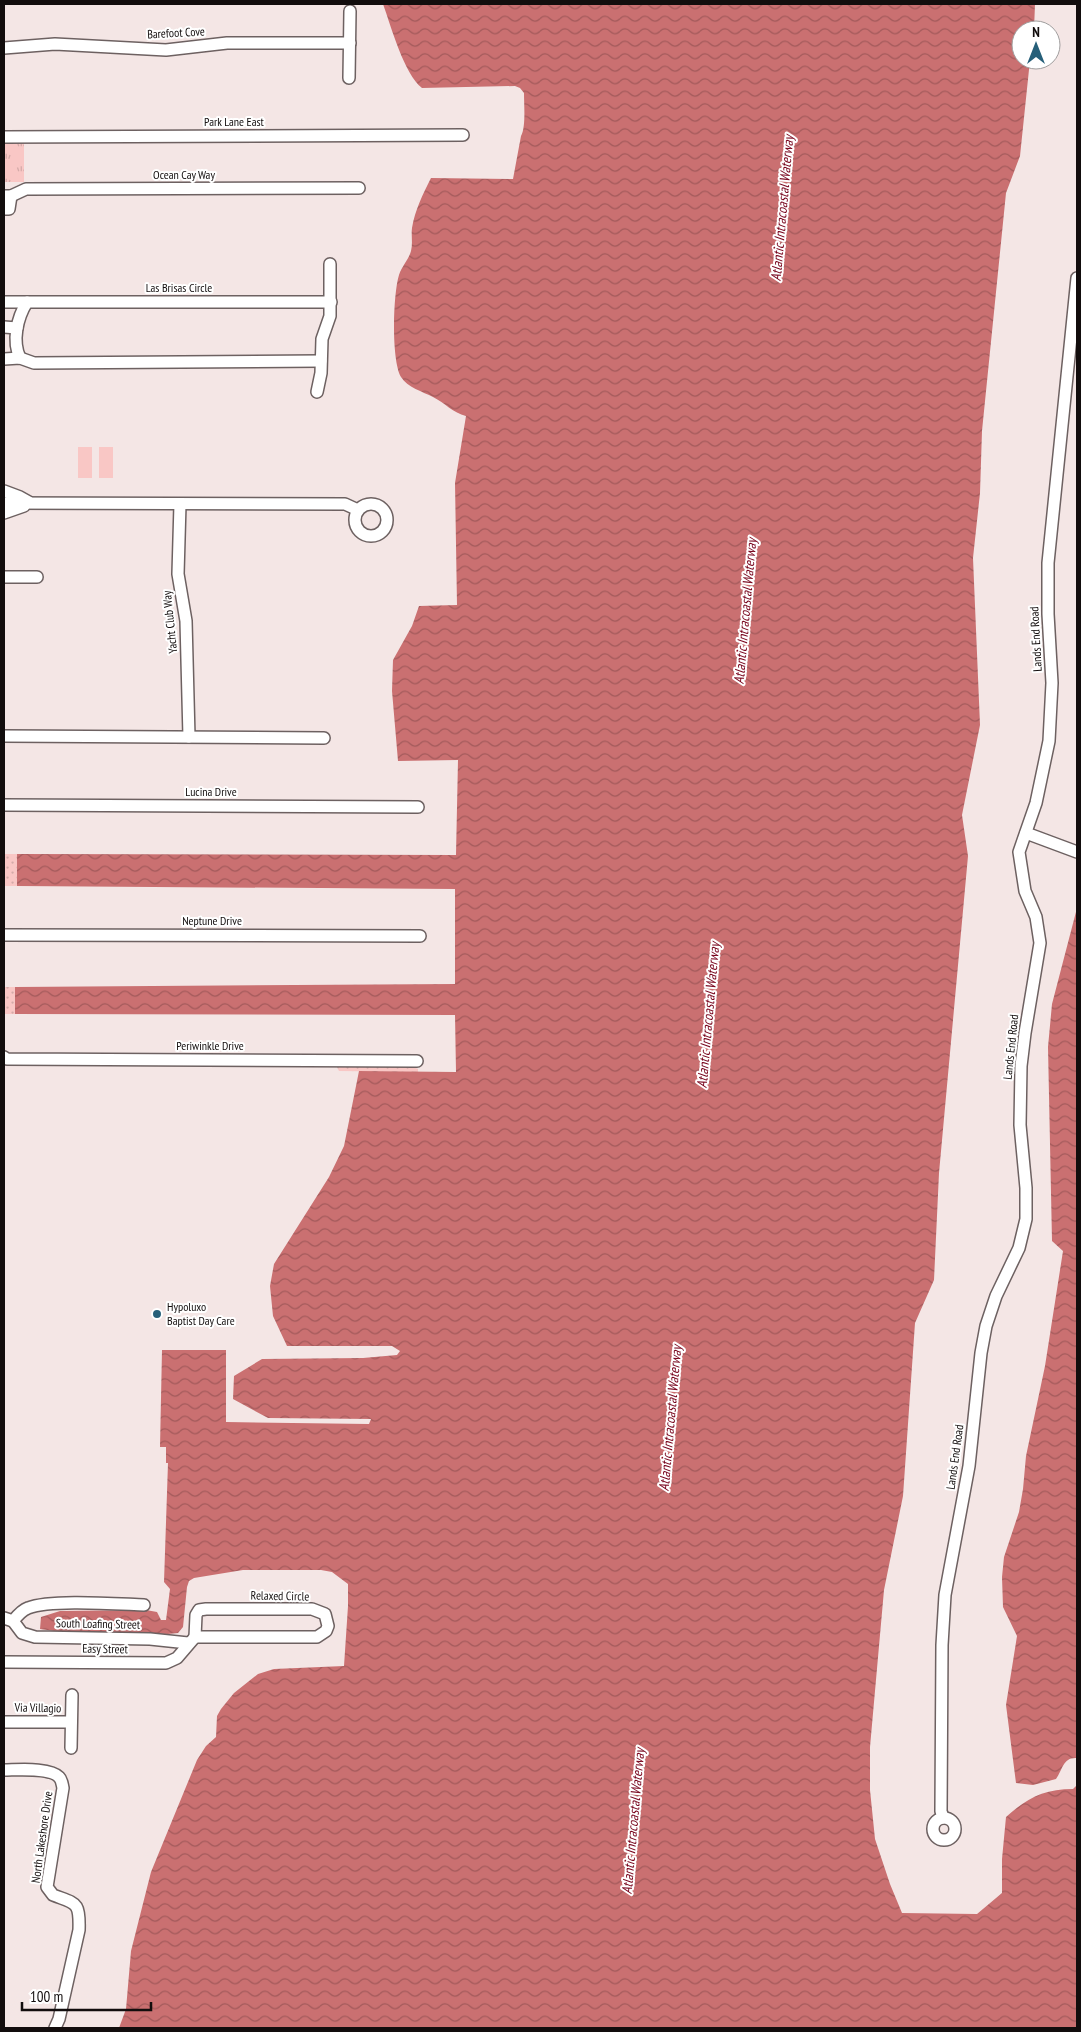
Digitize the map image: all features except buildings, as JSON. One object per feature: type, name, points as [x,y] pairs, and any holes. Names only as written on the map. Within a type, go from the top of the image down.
[{"type":"street","points":[[349,78],[350,11]]},
{"type":"street","name":"Barefoot Cove","points":[[4,48],[55,44],[166,50],[227,43],[350,43]]},
{"type":"street","name":"Park Lane East","points":[[4,137],[463,135]]},
{"type":"street","name":"Ocean Cay Way","points":[[6,209],[7,196],[26,189],[359,188]]},
{"type":"street","points":[[317,392],[321,373],[322,339],[330,316],[330,264]]},
{"type":"street","name":"Lands End Road","points":[[943,1818],[941,1811],[942,1670],[945,1595],[969,1466],[981,1353],[986,1326],[996,1296],[1020,1248],[1026,1219],[1026,1188],[1020,1125],[1021,1066],[1040,943],[1036,918],[1025,891],[1019,852],[1043,772],[1049,741],[1052,683],[1048,614],[1048,563],[1077,278]]},
{"type":"street","name":"Las Brisas Circle","points":[[4,302],[330,302]]},
{"type":"street","points":[[20,358],[17,352],[17,333],[26,302]]},
{"type":"street","points":[[4,327],[17,333]]},
{"type":"street","points":[[4,338],[17,333]]},
{"type":"street","points":[[4,359],[20,358],[34,363],[321,361]]},
{"type":"street","points":[[4,491],[20,496],[30,503]]},
{"type":"street","points":[[4,503],[345,504],[358,510]]},
{"type":"street","points":[[4,513],[30,503]]},
{"type":"street","name":"Yacht Club Way","points":[[180,504],[178,574],[186,620],[190,737]]},
{"type":"street","points":[[4,577],[37,578]]},
{"type":"street","points":[[4,736],[324,738]]},
{"type":"street","name":"Lucina Drive","points":[[4,805],[418,807]]},
{"type":"street","points":[[1026,833],[1077,852]]},
{"type":"street","name":"Neptune Drive","points":[[4,934],[420,936]]},
{"type":"street","name":"Periwinkle Drive","points":[[4,1057],[17,1059],[417,1061]]},
{"type":"street","name":"South Loafing Street","points":[[144,1604],[39,1606],[27,1608],[8,1619],[22,1634],[35,1637],[192,1640]]},
{"type":"street","name":"Relaxed Circle","points":[[312,1609],[325,1614],[327,1618],[326,1631],[317,1637],[192,1640],[196,1615],[199,1610],[312,1609]]},
{"type":"street","name":"Easy Street","points":[[4,1662],[160,1664],[177,1658],[192,1640]]},
{"type":"street","name":"Via Villagio","points":[[71,1748],[72,1695]]},
{"type":"street","name":"Via Villagio","points":[[4,1722],[71,1722]]},
{"type":"street","name":"North Lakeshore Drive","points":[[4,1770],[55,1773],[61,1778],[63,1788],[47,1886],[53,1895],[67,1899],[75,1905],[79,1917],[80,1930],[59,2019],[55,2028]]},
{"type":"green space","points":[[4,141],[24,141],[24,182],[4,182]]},
{"type":"green space","points":[[78,447],[92,447],[92,478],[78,478]]},
{"type":"green space","points":[[99,447],[113,447],[113,478],[99,478]]},
{"type":"green space","points":[[4,854],[17,854],[17,886],[4,886]]},
{"type":"green space","points":[[4,987],[15,987],[15,1014],[4,1014]]},
{"type":"green space","points":[[336,1065],[410,1066],[418,1069],[418,1072],[339,1071]]},
{"type":"water","name":"Atlantic Intracoastal Waterway","points":[[383,4],[1035,4],[1034,20],[1011,20],[1011,70],[1029,70],[1020,156],[1006,193],[982,431],[980,493],[973,558],[980,725],[962,815],[968,856],[939,1173],[934,1280],[915,1323],[903,1496],[884,1590],[870,1747],[870,1790],[875,1839],[902,1913],[977,1914],[1002,1893],[1002,1859],[1006,1817],[1036,1796],[1063,1789],[1073,1789],[1077,1785],[1077,2028],[119,2028],[126,2009],[131,1951],[151,1872],[197,1760],[206,1746],[216,1737],[217,1716],[234,1693],[258,1674],[274,1669],[344,1666],[348,1584],[332,1572],[321,1570],[243,1570],[194,1578],[189,1581],[187,1587],[183,1627],[178,1633],[54,1631],[40,1629],[41,1617],[60,1611],[146,1610],[157,1612],[161,1620],[166,1620],[170,1589],[164,1582],[168,1463],[166,1463],[166,1447],[160,1447],[162,1350],[226,1350],[226,1422],[369,1424],[371,1419],[268,1418],[233,1399],[234,1376],[262,1359],[363,1358],[397,1355],[400,1351],[392,1346],[287,1346],[273,1316],[270,1286],[274,1264],[329,1177],[344,1146],[359,1071],[456,1072],[455,1015],[15,1014],[15,987],[455,984],[455,889],[17,886],[17,854],[456,855],[458,760],[398,761],[392,691],[393,660],[412,626],[419,606],[457,605],[455,483],[466,416],[457,413],[437,399],[411,386],[401,377],[394,342],[395,296],[399,275],[411,251],[412,228],[415,215],[431,178],[513,179],[524,127],[524,93],[515,86],[422,88],[409,72],[394,37]]},
{"type":"water","points":[[1077,908],[1077,1758],[1069,1759],[1064,1764],[1056,1779],[1033,1785],[1016,1783],[1006,1705],[1017,1636],[1003,1607],[1002,1577],[1004,1557],[1019,1512],[1026,1456],[1045,1366],[1063,1251],[1052,1241],[1048,1047],[1052,1004]]},
{"type":"place","name":"Hypoluxo Baptist Day Care","points":[[157,1314]]}]
